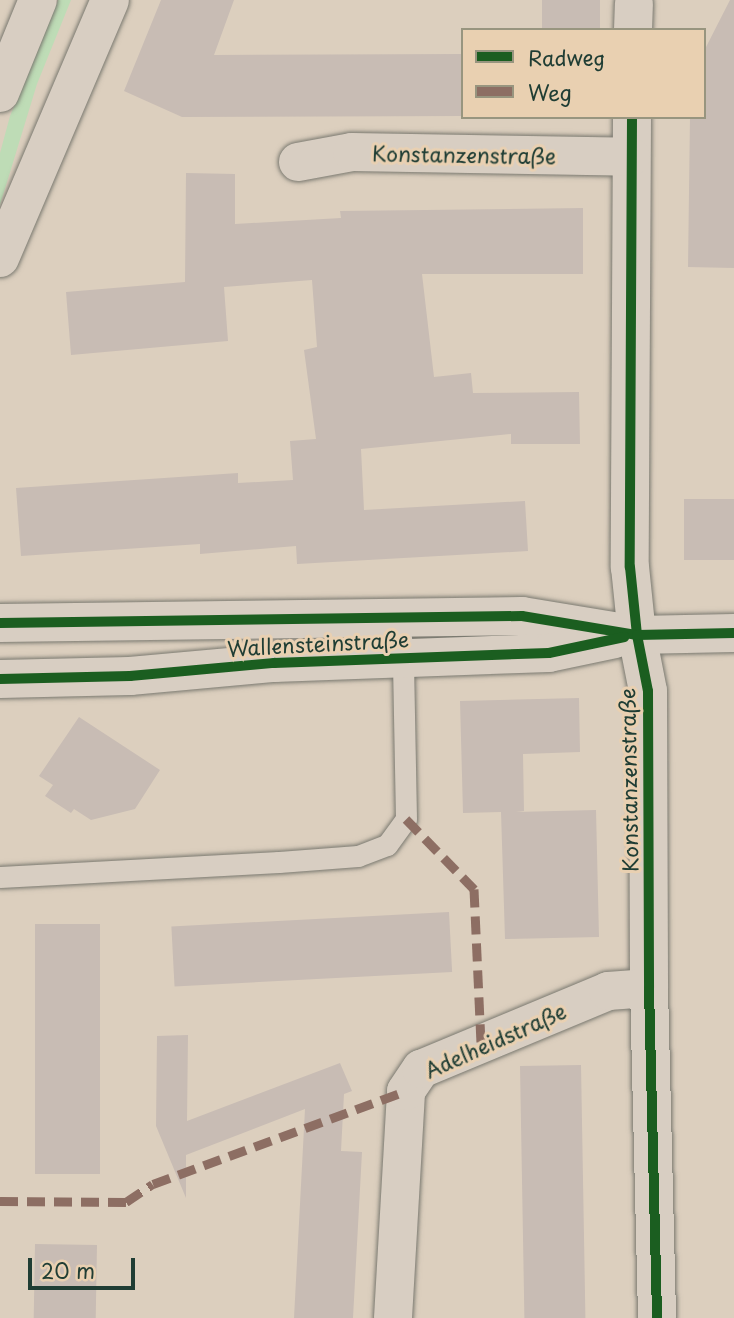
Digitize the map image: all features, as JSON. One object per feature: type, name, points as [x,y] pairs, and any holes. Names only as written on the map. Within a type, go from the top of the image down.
[{"type":"street","points":[[0,93],[38,0]]},
{"type":"street","points":[[0,258],[110,0]]},
{"type":"street","name":"Konstanzenstraße","points":[[632,119],[630,567],[637,635],[648,691],[649,988],[657,1318]]},
{"type":"street","name":"Konstanzenstraße","points":[[298,162],[352,152],[631,157]]},
{"type":"street","name":"Wallensteinstraße","points":[[0,623],[522,616],[637,635]]},
{"type":"street","name":"Wallensteinstraße","points":[[0,679],[130,676],[275,663],[549,653],[637,635],[734,633]]},
{"type":"street","name":"Adelheidstraße","points":[[393,1318],[406,1091],[421,1069],[608,991],[649,988]]},
{"type":"lane","points":[[0,877],[358,856],[387,845],[406,819],[403,657],[399,619]]},
{"type":"green space","points":[[58,0],[71,0],[37,84],[0,205],[0,153],[10,116]]},
{"type":"building","points":[[161,0],[234,0],[214,55],[461,54],[461,116],[182,117],[124,91]]},
{"type":"building","points":[[542,0],[600,0],[600,28],[542,28]]},
{"type":"building","points":[[730,0],[734,0],[734,268],[688,267],[690,119],[706,119],[706,47]]},
{"type":"building","points":[[186,173],[235,174],[235,224],[341,218],[340,211],[583,208],[583,274],[422,274],[434,377],[471,373],[473,393],[579,392],[580,444],[511,444],[511,434],[361,449],[364,510],[525,501],[528,551],[297,564],[296,546],[200,554],[200,544],[21,556],[16,488],[238,473],[238,483],[293,480],[290,441],[316,439],[304,350],[317,347],[312,280],[224,287],[228,341],[71,355],[66,292],[185,282]]},
{"type":"building","points":[[684,499],[734,499],[734,560],[684,560]]},
{"type":"building","points":[[579,698],[580,752],[523,754],[524,811],[516,812],[596,810],[599,937],[505,939],[501,812],[463,813],[460,701]]},
{"type":"building","points":[[79,717],[160,770],[135,809],[91,820],[74,809],[71,813],[45,796],[53,785],[39,776]]},
{"type":"building","points":[[449,912],[452,972],[175,986],[171,927]]},
{"type":"building","points":[[35,924],[100,924],[100,1174],[35,1174]]},
{"type":"building","points":[[188,1035],[187,1121],[340,1063],[352,1091],[344,1094],[341,1151],[362,1152],[353,1318],[294,1318],[305,1109],[186,1155],[186,1198],[156,1126],[157,1036]]},
{"type":"building","points":[[581,1065],[585,1318],[524,1318],[520,1066]]},
{"type":"building","points":[[35,1244],[97,1245],[96,1318],[34,1318]]},
{"type":"marked path","points":[[406,819],[474,889],[481,1044]]},
{"type":"marked path","points":[[0,1201],[126,1202],[153,1184],[406,1091]]},
{"type":"cycle path","points":[[632,119],[630,567],[637,635],[648,691],[649,988],[657,1318]]},
{"type":"cycle path","points":[[0,623],[522,616],[637,635],[734,633]]},
{"type":"cycle path","points":[[0,679],[130,676],[274,663],[549,653],[624,637]]}]
